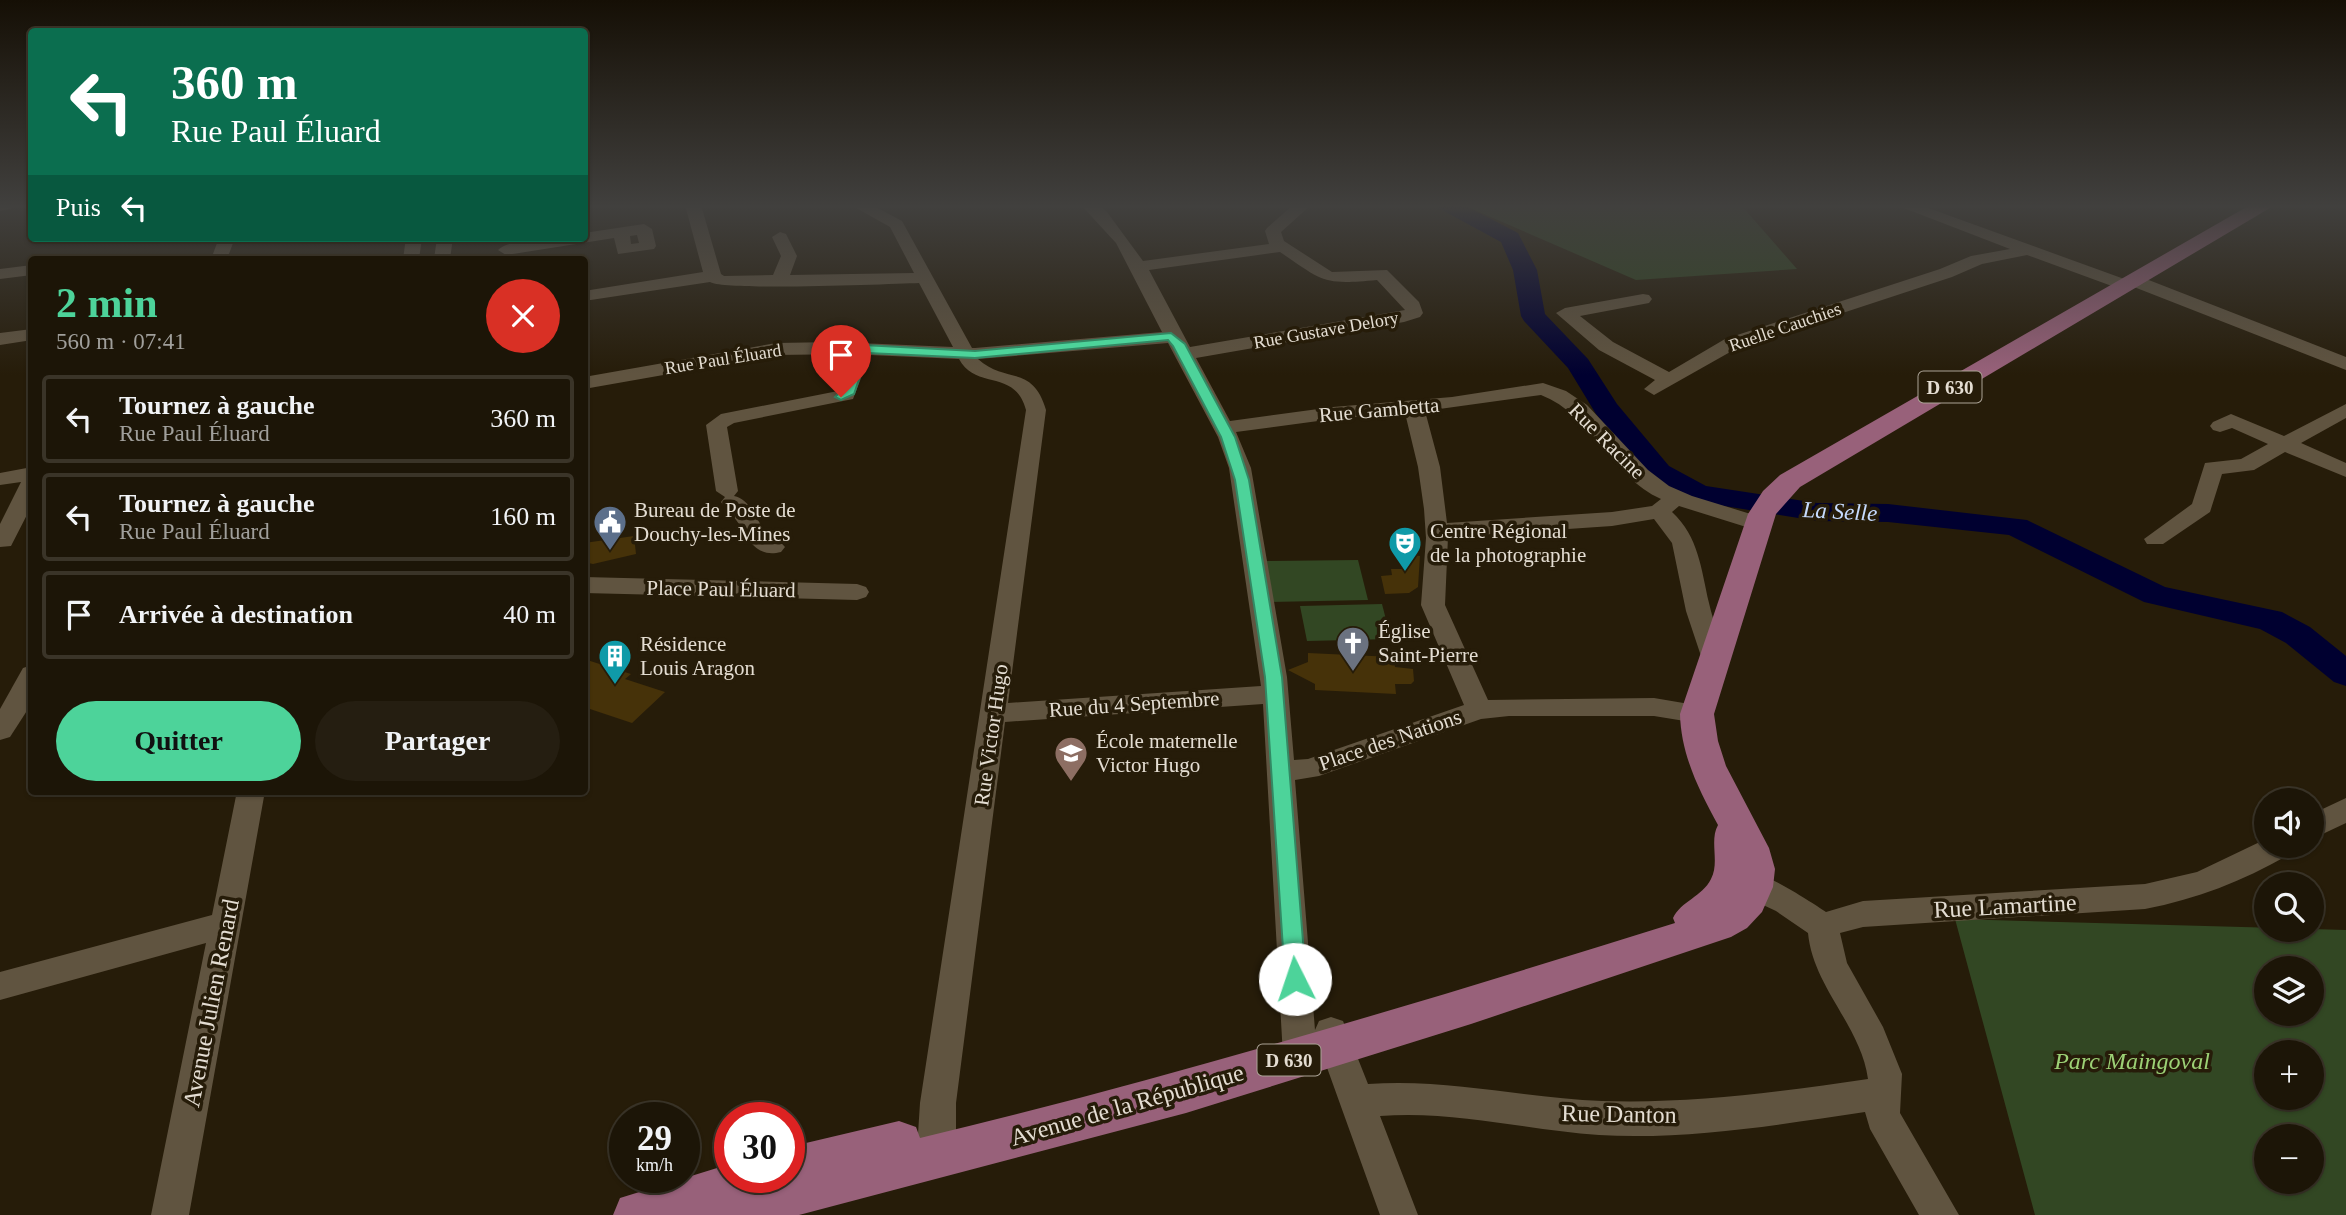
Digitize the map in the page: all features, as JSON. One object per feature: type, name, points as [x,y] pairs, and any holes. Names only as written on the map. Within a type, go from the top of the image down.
[{"type":"main road","name":"D 630","points":[[1766,510],[1790,481],[2168,262]]},
{"type":"main road","points":[[1744,881],[1756,868],[1754,859],[1725,804],[1699,741],[1697,714],[1714,656],[1766,510]]},
{"type":"main road","name":"Avenue de la République","points":[[805,1167],[1113,1112],[1316,1042],[1702,931],[1745,905],[1744,881]]},
{"type":"main road","name":"Avenue de la République","points":[[715,1215],[937,1145]]},
{"type":"main road","points":[[637,1215],[714,1192]]},
{"type":"street","points":[[709,262],[713,276],[720,281],[729,282],[925,278]]},
{"type":"street","points":[[779,282],[787,262]]},
{"type":"street","points":[[916,262],[967,354]]},
{"type":"street","points":[[1133,262],[1224,428],[1237,458],[1275,694],[1280,771],[1316,1042],[1356,1102],[1399,1215]]},
{"type":"street","points":[[1136,267],[1175,262]]},
{"type":"street","name":"Rue Gustave Delory","points":[[1177,346],[1404,317],[1414,313],[1413,306],[1381,274],[1331,278],[1305,262]]},
{"type":"street","name":"Ruelle Cauchies","points":[[1643,299],[1565,313],[1606,346],[1661,384],[1732,343],[1974,262]]},
{"type":"street","points":[[2065,262],[2131,283],[2346,364]]},
{"type":"street","points":[[0,274],[28,270]]},
{"type":"street","points":[[588,295],[713,276]]},
{"type":"street","points":[[0,339],[28,335]]},
{"type":"street","name":"Rue Paul Éluard","points":[[588,382],[765,350],[863,349],[967,354],[1177,346]]},
{"type":"street","points":[[773,547],[758,538],[748,519],[729,496],[716,425],[728,418],[846,395],[863,349]]},
{"type":"street","name":"Rue Victor Hugo","points":[[937,1145],[1036,410],[1026,386],[1007,377],[978,369],[967,354]]},
{"type":"street","name":"Rue Racine","points":[[1533,389],[1553,392],[1580,409],[1667,505],[1766,510]]},
{"type":"street","name":"Rue Gambetta","points":[[1224,428],[1333,413],[1414,407],[1533,389]]},
{"type":"street","name":"Place des Nations","points":[[1280,771],[1309,769],[1479,710],[1433,605],[1437,531],[1429,467],[1414,407]]},
{"type":"street","points":[[2155,540],[2202,507],[2213,468],[2246,465],[2346,410]]},
{"type":"street","points":[[2220,426],[2231,420],[2346,471]]},
{"type":"street","points":[[0,462],[28,458]]},
{"type":"street","points":[[0,479],[28,474]]},
{"type":"street","points":[[4,541],[28,490]]},
{"type":"street","points":[[1437,531],[1599,521],[1667,505],[1671,524],[1690,557],[1698,608],[1714,656]]},
{"type":"street","name":"Place Paul Éluard","points":[[588,585],[857,592]]},
{"type":"street","points":[[0,730],[18,704],[28,683]]},
{"type":"street","name":"Rue du 4 Septembre","points":[[994,713],[1275,694]]},
{"type":"street","points":[[1479,710],[1509,707],[1654,707],[1697,714]]},
{"type":"street","name":"Avenue Julien Renard","points":[[170,1215],[250,795]]},
{"type":"street","points":[[2324,821],[2346,809]]},
{"type":"street","name":"Rue Lamartine","points":[[1823,926],[1863,914],[2121,900],[2163,894],[2195,887],[2256,858]]},
{"type":"street","points":[[1744,881],[1798,908],[1823,926],[1828,954],[1881,1064],[1885,1082],[1881,1107],[1889,1129],[1940,1215]]},
{"type":"street","points":[[0,986],[227,924]]},
{"type":"street","name":"Rue Danton","points":[[1356,1102],[1396,1099],[1575,1116],[1628,1118],[1756,1111],[1882,1093]]},
{"type":"green space","points":[[1594,262],[1791,262],[1797,269],[1636,280]]},
{"type":"green space","points":[[1358,560],[1368,600],[1266,602],[1260,561]]},
{"type":"green space","points":[[1382,604],[1391,639],[1307,641],[1300,606]]},
{"type":"green space","name":"Parc Maingoval","points":[[1955,919],[2254,927],[2254,942],[2324,942],[2324,929],[2346,930],[2346,1215],[2035,1215]]},
{"type":"building","name":"Bureau de Poste de Douchy-les-Mines","points":[[634,536],[636,554],[588,563],[588,542]]},
{"type":"building","name":"Centre Régional de la photographie","points":[[1405,554],[1420,556],[1418,587],[1409,593],[1385,594],[1381,576],[1392,575],[1391,569],[1404,569]]},
{"type":"building","name":"Église Saint-Pierre","points":[[1308,653],[1393,657],[1395,667],[1413,669],[1414,681],[1411,684],[1395,684],[1396,694],[1315,690],[1315,684],[1288,670],[1308,662]]},
{"type":"building","name":"Résidence Louis Aragon","points":[[588,660],[631,674],[625,679],[665,692],[632,723],[588,708]]},
{"type":"waterway","name":"La Selle","points":[[1521,262],[1533,316],[1579,364],[1606,408],[1659,472],[1698,494],[1817,512],[1888,513],[2016,527],[2156,595],[2270,620],[2298,635],[2346,674]]},
{"type":"place","name":"Bureau de Poste de Douchy-les-Mines","points":[[610,552]]},
{"type":"place","name":"Centre Régional de la photographie","points":[[1405,573]]},
{"type":"place","name":"Église Saint-Pierre","points":[[1353,673]]},
{"type":"place","name":"Résidence Louis Aragon","points":[[615,686]]},
{"type":"place","name":"École maternelle Victor Hugo","points":[[1071,783]]},
{"type":"route","points":[[841,397],[849,391],[863,349],[975,354],[1171,337],[1183,350],[1228,437],[1242,480],[1273,666],[1295,979]]}]
